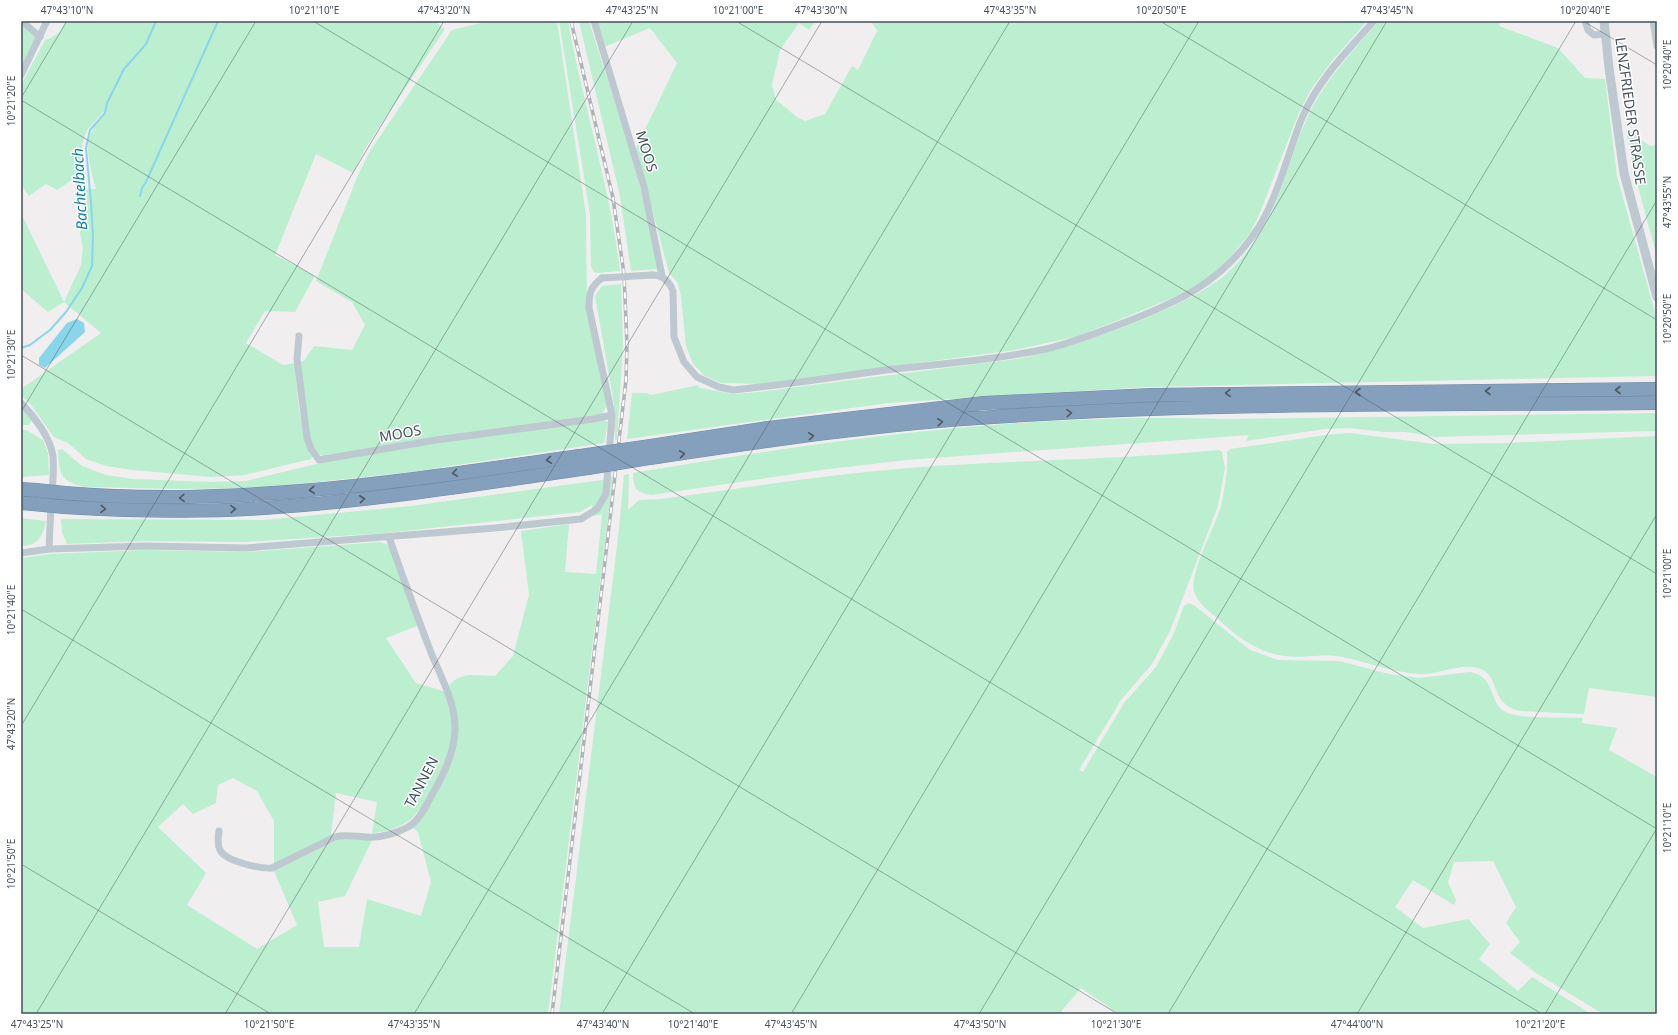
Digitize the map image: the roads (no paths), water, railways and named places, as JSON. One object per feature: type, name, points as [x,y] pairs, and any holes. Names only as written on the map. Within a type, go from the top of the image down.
[{"type":"highway","points":[[27,504],[64,507],[178,511],[262,509],[413,494],[588,468],[644,453],[806,424],[984,403],[1151,395],[1657,389]]},
{"type":"highway","points":[[21,488],[135,498],[262,495],[410,480],[587,455],[644,453],[890,426],[991,417],[1152,408],[1657,403]]},
{"type":"street","points":[[22,21],[40,37]]},
{"type":"street","points":[[21,75],[47,21]]},
{"type":"street","name":"MOOS","points":[[594,21],[644,187],[662,276]]},
{"type":"street","points":[[21,553],[49,549],[145,546],[246,548],[495,528],[581,519],[597,509],[606,494],[612,415],[589,308],[589,292],[594,284],[602,278],[652,275],[662,276],[671,285],[673,291],[674,336],[684,362],[697,377],[720,387],[733,390],[1016,355],[1080,339],[1156,310],[1189,294],[1215,278],[1236,258],[1254,235],[1263,217],[1302,118],[1314,93],[1374,21]]},
{"type":"street","points":[[1585,21],[1588,30],[1594,35],[1606,34]]},
{"type":"street","name":"LENZFRIEDER STRASSE","points":[[1604,21],[1616,126],[1624,173],[1657,298]]},
{"type":"street","points":[[1653,21],[1657,46]]},
{"type":"street","name":"MOOS","points":[[299,336],[297,359],[307,438],[311,449],[319,460],[436,440],[593,420],[612,415]]},
{"type":"street","points":[[21,403],[35,420],[50,447],[52,456],[54,470],[49,549]]},
{"type":"street","name":"TANNEN","points":[[219,831],[218,845],[222,854],[253,867],[264,869],[272,868],[335,837],[370,837],[390,834],[410,826],[423,811],[438,784],[453,748],[455,731],[454,714],[449,696],[388,537]]},
{"type":"water","points":[[77,319],[84,323],[85,332],[45,368],[39,365],[39,358],[67,323]]},
{"type":"waterway","name":"Bachtelbach","points":[[21,348],[30,345],[50,330],[66,312],[82,288],[92,266],[93,236],[86,148],[90,130],[105,113],[107,103],[124,69],[146,44],[156,21]]},
{"type":"waterway","points":[[140,196],[142,188],[218,21]]},
{"type":"railway","points":[[552,1014],[626,380],[627,345],[624,274],[613,198],[571,21]]}]
